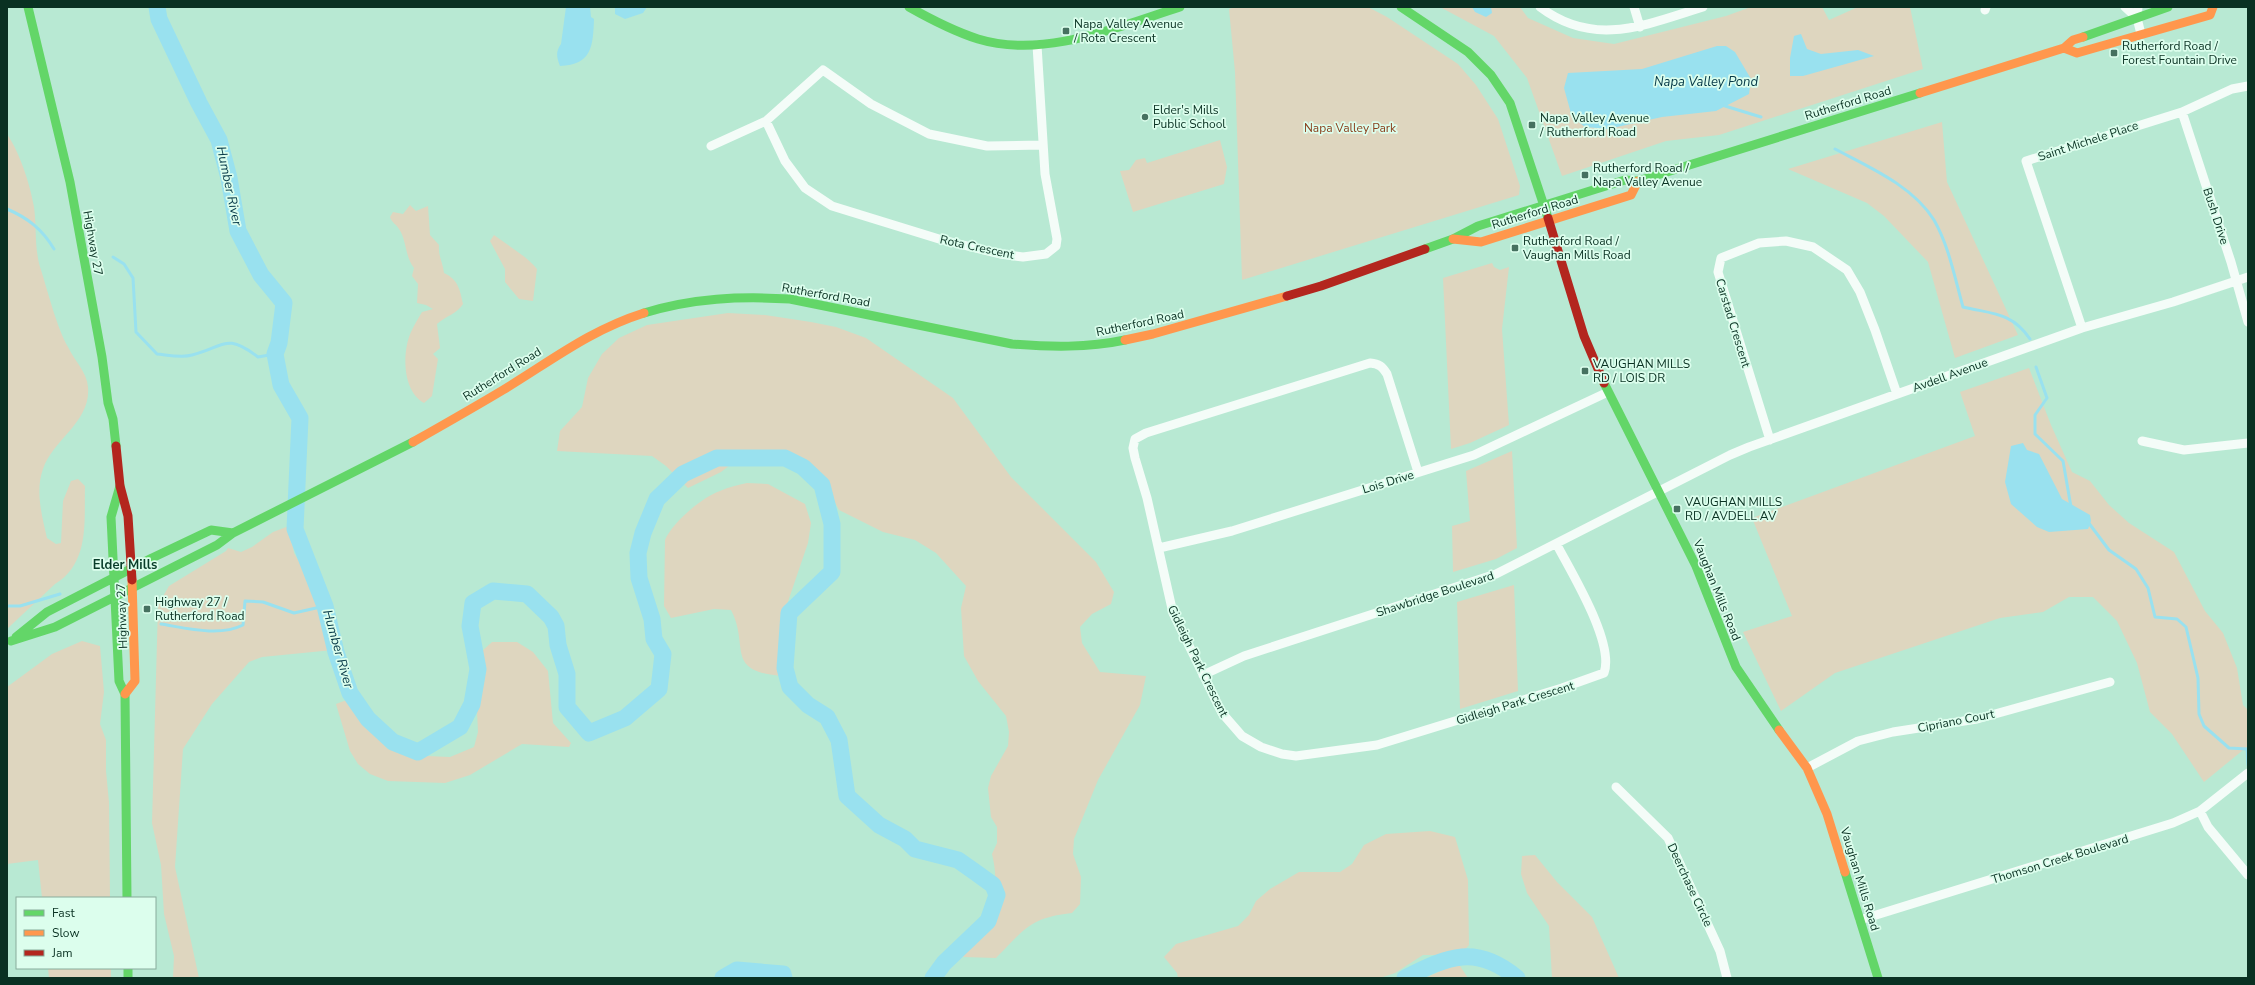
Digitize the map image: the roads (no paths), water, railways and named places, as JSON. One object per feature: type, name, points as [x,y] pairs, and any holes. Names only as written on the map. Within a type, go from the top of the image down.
[{"type":"main road","name":"Highway 27","points":[[28,7],[70,182],[102,357],[108,403],[113,419],[120,486],[128,516],[133,587],[135,681],[125,694]]},
{"type":"main road","points":[[909,7],[940,26],[977,40],[1004,45],[1037,45],[1076,38],[1180,7]]},
{"type":"main road","name":"Vaughan Mills Road","points":[[1401,7],[1468,52],[1481,64],[1499,86],[1510,103],[1520,127],[1584,336],[1608,392],[1696,566],[1736,667],[1752,693],[1807,768],[1827,814],[1878,978]]},
{"type":"main road","name":"Rutherford Road","points":[[9,643],[55,627],[217,546],[233,532],[398,451],[503,390],[583,338],[624,319],[669,305],[723,297],[758,296],[790,299],[1012,344],[1048,347],[1100,345],[1153,334],[1321,286],[1453,239],[1478,226],[1625,180],[1638,181],[2064,48],[2073,40],[2168,7]]},
{"type":"main road","name":"Rutherford Road","points":[[2064,48],[2077,53],[2210,15],[2213,7]]},
{"type":"main road","name":"Rutherford Road","points":[[1453,239],[1481,242],[1631,195],[1638,181]]},
{"type":"main road","name":"Highway 27","points":[[120,486],[111,517],[119,681],[125,694],[127,897]]},
{"type":"main road","name":"Rutherford Road","points":[[9,643],[47,612],[132,568],[211,530],[233,532]]},
{"type":"street","points":[[1540,7],[1554,17],[1576,26],[1606,31],[1640,27],[1703,7]]},
{"type":"street","points":[[1634,7],[1640,27]]},
{"type":"street","points":[[2125,7],[2137,18]]},
{"type":"street","points":[[2138,7],[2137,18],[2141,34]]},
{"type":"street","name":"Rota Crescent","points":[[766,121],[785,161],[805,188],[832,206],[939,239],[1000,254],[1022,257],[1046,254],[1056,246],[1057,238],[1045,174],[1037,45]]},
{"type":"street","points":[[712,146],[766,121],[823,70],[870,104],[929,134],[987,146],[1043,145]]},
{"type":"street","name":"Saint Michele Place","points":[[2082,328],[2026,161],[2182,112],[2232,89],[2248,86]]},
{"type":"street","name":"Bush Drive","points":[[2182,112],[2248,322]]},
{"type":"street","name":"Carstad Crescent","points":[[1770,440],[1718,272],[1721,258],[1759,243],[1786,241],[1813,247],[1847,270],[1860,292],[1897,394]]},
{"type":"street","name":"Avdell Avenue","points":[[1658,492],[1730,455],[1770,440],[2082,328],[2173,302],[2248,277]]},
{"type":"street","name":"Gidleigh Park Crescent","points":[[1418,472],[1387,374],[1383,366],[1370,363],[1146,433],[1135,439],[1133,448],[1135,458],[1159,548],[1173,613],[1218,707],[1230,724],[1242,736],[1268,750],[1296,756],[1344,750],[1392,741],[1604,673],[1606,661],[1599,632],[1582,592],[1556,545]]},
{"type":"street","name":"Lois Drive","points":[[1159,548],[1232,531],[1486,450],[1608,392]]},
{"type":"street","points":[[2142,441],[2184,450],[2248,443]]},
{"type":"street","name":"Shawbridge Boulevard","points":[[1203,675],[1244,656],[1496,574],[1556,545],[1658,492]]},
{"type":"street","name":"Cipriano Court","points":[[1807,768],[1858,741],[1893,732],[1977,719],[2110,682]]},
{"type":"street","name":"Thomson Creek Boulevard","points":[[1860,920],[2157,829],[2200,811],[2248,774]]},
{"type":"street","name":"Deerchase Circle","points":[[1616,787],[1668,838],[1720,952],[1727,978]]},
{"type":"street","points":[[2200,811],[2208,827],[2248,875]]},
{"type":"water","points":[[566,7],[590,7],[591,17],[594,19],[593,38],[589,52],[585,58],[571,65],[560,66],[557,58],[557,52],[561,44]]},
{"type":"water","points":[[615,7],[647,7],[643,13],[625,19],[615,14]]},
{"type":"water","points":[[1472,7],[1491,7],[1492,13],[1486,17],[1475,12]]},
{"type":"water","points":[[1801,34],[1807,49],[1821,54],[1858,50],[1874,56],[1803,76],[1790,76],[1790,58],[1794,36]]},
{"type":"water","name":"Napa Valley Pond","points":[[1717,46],[1726,46],[1735,52],[1751,79],[1749,94],[1716,111],[1662,117],[1608,129],[1585,127],[1572,117],[1564,88],[1568,73],[1642,69]]},
{"type":"water","points":[[2023,443],[2027,450],[2039,454],[2062,499],[2090,515],[2091,521],[2088,529],[2049,532],[2037,527],[2011,504],[2005,482],[2011,446]]},
{"type":"waterway","name":"Humber River","points":[[157,7],[159,19],[199,103],[219,140],[229,178],[238,231],[261,275],[284,303],[279,343],[275,354],[281,385],[300,418],[295,529],[325,606],[336,652],[350,693],[368,719],[393,742],[418,752],[460,727],[472,704],[478,669],[470,626],[473,603],[493,591],[527,594],[551,617],[556,626],[558,645],[567,674],[567,707],[589,733],[625,718],[659,689],[663,654],[654,639],[652,619],[639,578],[638,553],[643,533],[657,499],[683,474],[717,458],[785,458],[803,467],[822,485],[832,524],[832,572],[789,613],[785,668],[790,687],[808,705],[827,717],[839,740],[847,796],[879,825],[905,839],[915,849],[958,860],[993,885],[997,895],[988,921],[944,963],[933,978]]},
{"type":"waterway","points":[[1725,106],[1761,117]]},
{"type":"waterway","points":[[1835,149],[1889,178],[1902,187],[1925,208],[1934,220],[1944,241],[1963,307],[1992,313],[2009,319],[2023,330],[2030,339]]},
{"type":"waterway","points":[[7,209],[22,216],[34,225],[45,236],[54,249]]},
{"type":"waterway","points":[[113,257],[124,264],[133,278],[136,332],[157,354],[188,356],[231,343],[247,349],[258,357],[275,354]]},
{"type":"waterway","points":[[2036,367],[2047,398],[2035,415],[2035,434],[2063,461],[2071,507]]},
{"type":"waterway","points":[[2088,522],[2109,550],[2136,569],[2148,588],[2155,617],[2177,619],[2186,627],[2198,678],[2199,714],[2204,726],[2229,748],[2247,749],[2248,765]]},
{"type":"waterway","points":[[7,606],[20,606],[60,594]]},
{"type":"waterway","points":[[161,624],[213,631],[234,629],[243,625],[245,601],[263,602],[294,613],[325,606]]},
{"type":"waterway","name":"Humber River","points":[[1405,978],[1435,964],[1449,959],[1462,957],[1475,957],[1488,961],[1502,967],[1517,978]]},
{"type":"waterway","name":"Humber River","points":[[723,978],[737,970],[783,974],[784,978]]},
{"type":"place","name":"Napa Valley Avenue / Rota Crescent","points":[[1066,31]]},
{"type":"place","name":"Rutherford Road / Forest Fountain Drive","points":[[2114,53]]},
{"type":"place","name":"Elder's Mills Public School","points":[[1145,117]]},
{"type":"place","name":"Napa Valley Avenue / Rutherford Road","points":[[1532,125]]},
{"type":"place","name":"Rutherford Road / Napa Valley Avenue","points":[[1585,175]]},
{"type":"place","name":"Rutherford Road / Vaughan Mills Road","points":[[1515,248]]},
{"type":"place","name":"VAUGHAN MILLS RD / LOIS DR","points":[[1585,371]]},
{"type":"place","name":"VAUGHAN MILLS RD / AVDELL AV","points":[[1677,509]]},
{"type":"place","name":"Highway 27 / Rutherford Road","points":[[147,609]]},
{"type":"district","name":"Elder Mills","points":[[125,565]]},
{"type":"park label","name":"Napa Valley Park","points":[[1350,128]]}]
